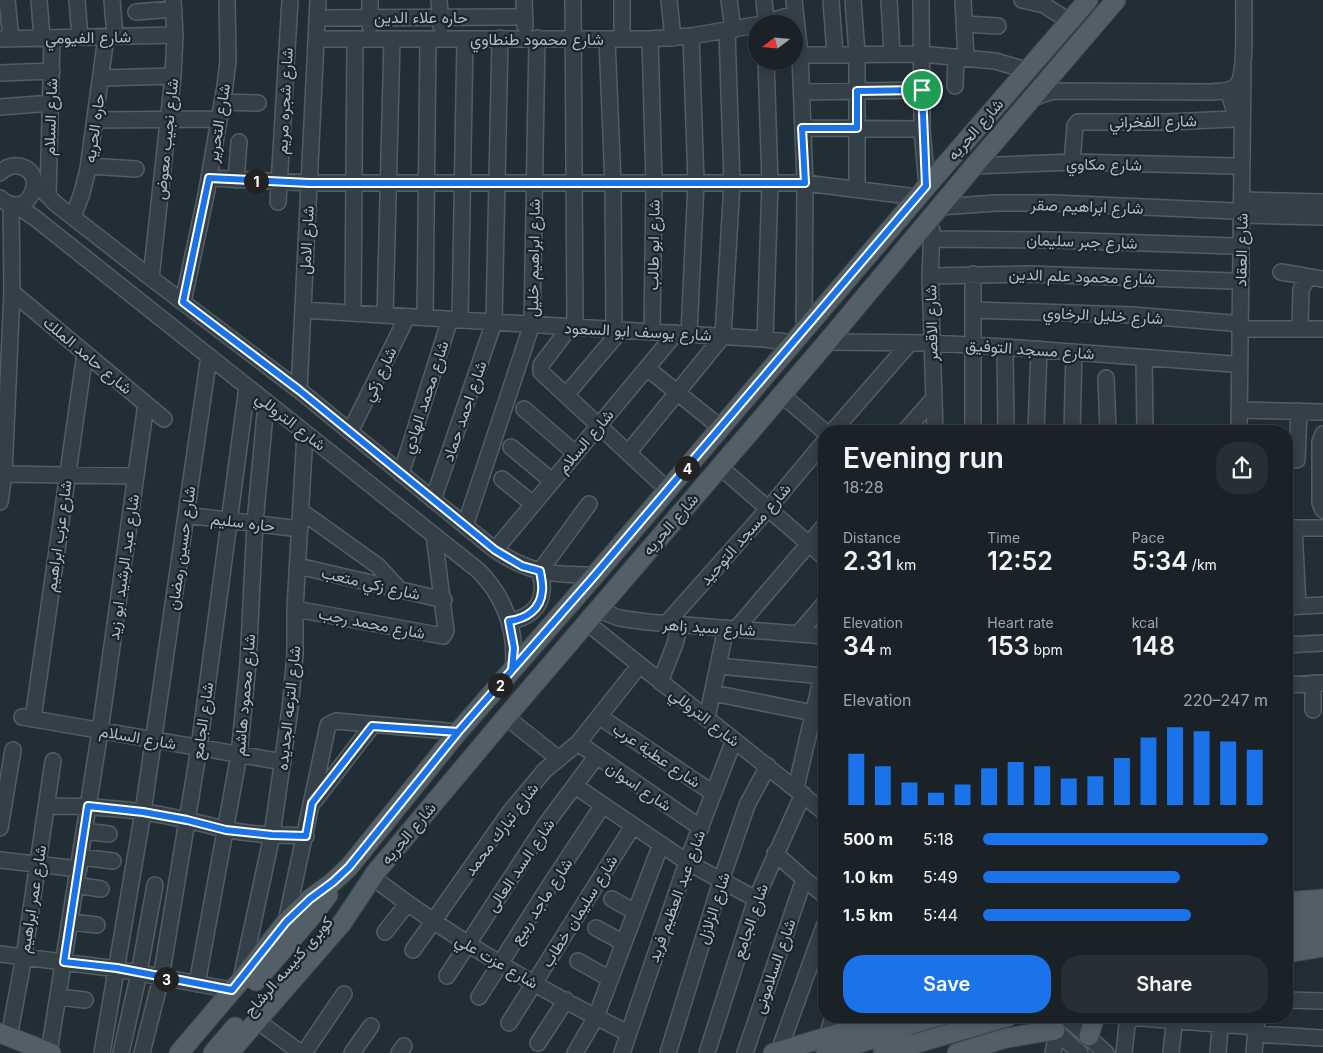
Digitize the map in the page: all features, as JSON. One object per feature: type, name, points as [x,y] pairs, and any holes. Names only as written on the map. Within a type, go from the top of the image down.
[{"type":"main road","name":"شارع الحريه","points":[[179,1053],[286,922],[356,860],[458,732],[1088,0]]},
{"type":"main road","name":"شارع الحريه","points":[[230,1053],[256,1020],[342,923],[370,881],[506,717],[782,395],[1116,0]]},
{"type":"main road","name":"كوبرى كنيسه الرشاح","points":[[193,1053],[312,916],[341,875]]},
{"type":"main road","name":"كوبرى كنيسه الرشاح","points":[[213,1053],[322,926],[345,902],[370,881]]},
{"type":"main road","points":[[1293,901],[1323,899]]},
{"type":"main road","points":[[1293,931],[1323,912]]},
{"type":"main road","points":[[1293,952],[1323,947]]},
{"type":"main road","points":[[827,1045],[870,1023]]},
{"type":"main road","points":[[886,1023],[907,1029]]},
{"type":"main road","points":[[884,1053],[907,1029],[927,1023]]},
{"type":"main road","points":[[776,1052],[827,1045],[907,1029],[955,1023]]},
{"type":"main road","points":[[978,1023],[986,1047]]},
{"type":"main road","points":[[1084,1045],[1093,1023]]},
{"type":"main road","points":[[957,1053],[986,1047],[1059,1026]]},
{"type":"main road","points":[[5,1035],[50,1053]]},
{"type":"street","points":[[5,39],[7,0]]},
{"type":"street","name":"شارع السلام","points":[[39,0],[52,70],[48,196]]},
{"type":"street","points":[[77,0],[80,37]]},
{"type":"street","name":"حاره الحريه","points":[[73,217],[89,166],[101,78],[111,36],[112,0]]},
{"type":"street","name":"شارع التحرير","points":[[183,302],[216,141],[228,61],[227,0]]},
{"type":"street","name":"شارع شجره مريم","points":[[278,202],[290,0]]},
{"type":"street","name":"شارع الامل","points":[[299,390],[318,0]]},
{"type":"street","points":[[370,0],[370,38]]},
{"type":"street","points":[[425,318],[426,183],[435,39],[440,17],[439,0]]},
{"type":"street","points":[[524,0],[529,0]]},
{"type":"street","name":"شارع ابراهيم خليل","points":[[465,526],[532,324],[534,183],[531,38],[524,17],[524,0]]},
{"type":"street","points":[[573,0],[574,183],[572,327],[540,368],[543,374],[668,490]]},
{"type":"street","points":[[622,0],[622,39]]},
{"type":"street","points":[[669,0],[672,38]]},
{"type":"street","points":[[628,453],[723,336],[732,183],[729,0]]},
{"type":"street","points":[[763,15],[764,0]]},
{"type":"street","points":[[831,0],[835,54]]},
{"type":"street","points":[[853,0],[857,54],[857,189]]},
{"type":"street","points":[[889,0],[892,54]]},
{"type":"street","points":[[209,178],[309,183],[805,183],[857,189],[922,192],[921,0]]},
{"type":"street","points":[[955,86],[965,24],[964,0]]},
{"type":"street","points":[[1022,0],[1044,3],[1069,21]]},
{"type":"street","name":"شارع العقاد","points":[[1231,425],[1232,364],[1236,326],[1244,0]]},
{"type":"street","points":[[136,12],[173,5]]},
{"type":"street","name":"شارع نجيب معوض","points":[[151,278],[173,76],[175,35],[173,5]]},
{"type":"street","name":"شارع محمود طنطاوي","points":[[779,15],[795,7]]},
{"type":"street","name":"حاره علاء الدين","points":[[318,18],[524,17]]},
{"type":"street","points":[[965,24],[998,26]]},
{"type":"street","name":"شارع محمود طنطاوي","points":[[316,39],[650,39],[691,36],[748,27]]},
{"type":"street","name":"شارع الفيومي","points":[[5,39],[175,35]]},
{"type":"street","points":[[683,334],[696,183],[691,36]]},
{"type":"street","name":"شارع محمد الهادي","points":[[401,474],[455,320],[462,183],[465,38]]},
{"type":"street","name":"شارع احمد حماد","points":[[433,500],[494,322],[500,38]]},
{"type":"street","points":[[352,314],[354,39]]},
{"type":"street","points":[[385,315],[392,39]]},
{"type":"street","points":[[566,395],[617,330],[613,184],[606,39]]},
{"type":"street","name":"شارع ابو طالب","points":[[650,39],[654,183],[652,332]]},
{"type":"street","points":[[803,55],[921,54],[995,61],[1026,70]]},
{"type":"street","points":[[1029,101],[1041,94],[1054,92],[1228,91],[1236,87],[1243,69]]},
{"type":"street","points":[[0,73],[52,70]]},
{"type":"street","points":[[765,339],[770,183],[766,70]]},
{"type":"street","points":[[798,336],[805,183],[801,70]]},
{"type":"street","points":[[101,78],[173,76]]},
{"type":"street","points":[[802,92],[922,90]]},
{"type":"street","name":"شارع العقاد","points":[[1228,91],[1234,109],[1234,166],[1239,209],[1234,246],[1233,282],[1239,425]]},
{"type":"street","points":[[222,102],[258,104]]},
{"type":"street","points":[[0,107],[51,103]]},
{"type":"street","points":[[95,120],[219,119]]},
{"type":"street","name":"شارع الفخراني","points":[[1072,162],[1075,126],[1078,122],[1167,122],[1234,119]]},
{"type":"street","points":[[802,128],[922,129]]},
{"type":"street","points":[[216,141],[244,142],[236,180]]},
{"type":"street","name":"شارع مكاوي","points":[[974,166],[1072,162],[1234,166]]},
{"type":"street","name":"شارع التروللي","points":[[2,166],[24,168],[48,196],[73,217],[299,390],[495,550],[522,566],[540,571],[565,575],[595,575]]},
{"type":"street","points":[[89,166],[136,169]]},
{"type":"street","points":[[0,502],[12,292],[6,246],[9,202],[27,201],[31,197],[34,181]]},
{"type":"street","name":"شارع التروللي","points":[[9,202],[35,218],[266,403],[434,534],[487,579],[501,600],[509,621],[514,648],[512,670]]},
{"type":"street","points":[[1239,209],[1323,202]]},
{"type":"street","name":"شارع ابراهيم صقر","points":[[936,211],[996,203],[1239,209]]},
{"type":"street","points":[[1239,209],[1323,217]]},
{"type":"street","name":"شارع الاقصر","points":[[935,425],[930,276],[931,238],[936,211]]},
{"type":"street","name":"شارع جبر سليمان","points":[[931,238],[1234,246]]},
{"type":"street","points":[[1280,272],[1316,278]]},
{"type":"street","points":[[973,274],[973,425]]},
{"type":"street","name":"شارع محمود علم الدين","points":[[930,276],[1029,274],[1233,282]]},
{"type":"street","points":[[1300,329],[1301,289],[1316,278]]},
{"type":"street","name":"شارع حامد الملك","points":[[12,292],[164,419]]},
{"type":"street","name":"شارع يوسف ابو السعود","points":[[303,310],[765,339],[798,336]]},
{"type":"street","name":"شارع خليل الرخاوي","points":[[973,310],[1123,315],[1236,326],[1323,330]]},
{"type":"street","name":"شارع زكي","points":[[350,432],[407,317]]},
{"type":"street","name":"شارع السلام","points":[[495,550],[647,368],[683,334]]},
{"type":"street","name":"شارع مسجد التوفيق","points":[[827,342],[973,345],[1232,364]]},
{"type":"street","points":[[838,425],[908,344]]},
{"type":"street","points":[[1005,347],[1006,425]]},
{"type":"street","points":[[1036,425],[1039,349]]},
{"type":"street","points":[[1072,425],[1074,352]]},
{"type":"street","name":"شارع عزب ابراهيم","points":[[27,718],[85,353]]},
{"type":"street","name":"شارع حسين رمضان","points":[[102,1053],[143,812],[209,356]]},
{"type":"street","points":[[1144,358],[1145,425]]},
{"type":"street","points":[[647,368],[721,428]]},
{"type":"street","points":[[1106,378],[1108,425]]},
{"type":"street","name":"شارع الجامع","points":[[142,1053],[162,978],[199,748],[247,387]]},
{"type":"street","points":[[782,395],[818,426]]},
{"type":"street","points":[[910,425],[934,398]]},
{"type":"street","name":"شارع محمود هاشم","points":[[198,984],[240,755],[266,403]]},
{"type":"street","name":"شارع عبد الرشيد ابو زيد","points":[[50,1053],[100,731],[146,404]]},
{"type":"street","points":[[524,409],[575,453]]},
{"type":"street","points":[[1239,410],[1323,412]]},
{"type":"street","points":[[1297,460],[1299,411]]},
{"type":"street","name":"شارع الترعه الجديده","points":[[236,985],[272,835],[283,762],[295,655],[295,609],[306,433]]},
{"type":"street","points":[[1323,434],[1320,442],[1320,504],[1323,510]]},
{"type":"street","points":[[512,447],[552,481]]},
{"type":"street","name":"شارع مسجد التوحيد","points":[[673,624],[818,449]]},
{"type":"street","points":[[720,467],[818,552]]},
{"type":"street","points":[[2,474],[136,476]]},
{"type":"street","points":[[502,479],[533,504]]},
{"type":"street","points":[[509,621],[523,618],[539,604],[542,591],[540,571],[589,504]]},
{"type":"street","points":[[301,511],[378,566],[400,590]]},
{"type":"street","name":"حاره سليم","points":[[186,515],[300,529]]},
{"type":"street","points":[[1293,528],[1323,528]]},
{"type":"street","points":[[707,718],[718,666],[731,628],[818,533]]},
{"type":"street","points":[[434,534],[444,600]]},
{"type":"street","name":"شارع زكي متعب","points":[[298,566],[444,600]]},
{"type":"street","name":"شارع محمد رجب","points":[[295,609],[440,636],[444,635],[446,631],[444,600]]},
{"type":"street","points":[[1293,606],[1323,604]]},
{"type":"street","points":[[798,634],[818,611]]},
{"type":"street","name":"شارع التروللي","points":[[591,616],[639,666],[818,807]]},
{"type":"street","name":"شارع سيد زاهر","points":[[591,616],[818,636]]},
{"type":"street","points":[[660,682],[673,650],[673,624]]},
{"type":"street","points":[[1293,645],[1323,643]]},
{"type":"street","name":"شارع تبارك محمد","points":[[413,950],[510,812],[545,770],[578,743],[639,666]]},
{"type":"street","points":[[718,666],[818,676]]},
{"type":"street","points":[[1293,685],[1318,683],[1313,710]]},
{"type":"street","points":[[712,692],[814,713]]},
{"type":"street","name":"شارع الجامع","points":[[707,1053],[756,899],[800,791],[818,697]]},
{"type":"street","name":"شارع عطية عرب","points":[[600,716],[713,793]]},
{"type":"street","points":[[506,717],[559,759]]},
{"type":"street","name":"شارع السلام","points":[[27,718],[283,762]]},
{"type":"street","points":[[286,922],[306,836],[328,725],[336,721],[372,726],[458,732]]},
{"type":"street","points":[[312,803],[372,726]]},
{"type":"street","name":"شارع عبد العظيم فريد","points":[[622,1053],[687,862],[734,740]]},
{"type":"street","name":"شارع اسوان","points":[[578,743],[700,828]]},
{"type":"street","points":[[0,828],[13,750]]},
{"type":"street","name":"شارع السد العالى","points":[[447,976],[546,824],[596,757]]},
{"type":"street","name":"شارع عمر ابراهيم","points":[[5,1035],[24,957],[53,761]]},
{"type":"street","name":"شارع الزلازل","points":[[668,1053],[721,881],[747,805],[768,766]]},
{"type":"street","points":[[575,786],[687,862],[756,899]]},
{"type":"street","name":"شارع ماجد ربيع","points":[[479,996],[603,805]]},
{"type":"street","points":[[46,806],[88,806],[143,812],[187,820],[226,830],[272,835],[306,836]]},
{"type":"street","name":"شارع سليمان خطاب","points":[[509,1022],[633,826]]},
{"type":"street","points":[[84,831],[109,834]]},
{"type":"street","points":[[575,1053],[596,1017],[661,844]]},
{"type":"street","points":[[775,853],[818,890]]},
{"type":"street","points":[[0,860],[37,864],[113,861]]},
{"type":"street","name":"شارع السلامونى","points":[[745,1053],[804,879]]},
{"type":"street","name":"شارع عزت علي","points":[[370,881],[500,965],[628,1033]]},
{"type":"street","points":[[76,885],[101,889]]},
{"type":"street","points":[[121,1053],[140,973],[155,885]]},
{"type":"street","points":[[612,899],[635,912]]},
{"type":"street","points":[[385,932],[407,904]]},
{"type":"street","points":[[70,922],[97,925]]},
{"type":"street","points":[[596,928],[624,943]]},
{"type":"street","points":[[776,1052],[818,942]]},
{"type":"street","points":[[0,954],[117,968],[198,984],[236,985]]},
{"type":"street","points":[[578,960],[610,980]]},
{"type":"street","points":[[256,1020],[303,1053],[344,994]]},
{"type":"street","points":[[59,997],[84,1000]]},
{"type":"street","points":[[538,1043],[566,1000]]},
{"type":"street","points":[[1293,1000],[1323,1001]]},
{"type":"street","points":[[827,1045],[832,1023]]},
{"type":"street","points":[[1124,1053],[1127,1023]]},
{"type":"street","points":[[1171,1053],[1174,1023]]},
{"type":"street","points":[[1218,1053],[1221,1023]]},
{"type":"street","points":[[1238,1023],[1323,1038]]},
{"type":"street","points":[[352,1053],[371,1026]]},
{"type":"street","points":[[1054,1053],[1059,1026],[1084,1045],[1106,1053]]},
{"type":"street","points":[[1254,1053],[1256,1026]]},
{"type":"route","points":[[922,90],[857,91],[857,128],[802,128],[805,183],[309,183],[209,178],[183,302],[299,390],[495,550],[522,566],[540,571],[542,584],[541,598],[539,604],[529,615],[509,621],[514,648],[512,670],[458,732],[372,726],[312,803],[306,836],[272,835],[226,830],[187,820],[143,812],[88,806],[64,962],[117,968],[232,990],[286,922],[356,860],[458,732],[595,575],[926,186],[922,129],[922,90]]}]
